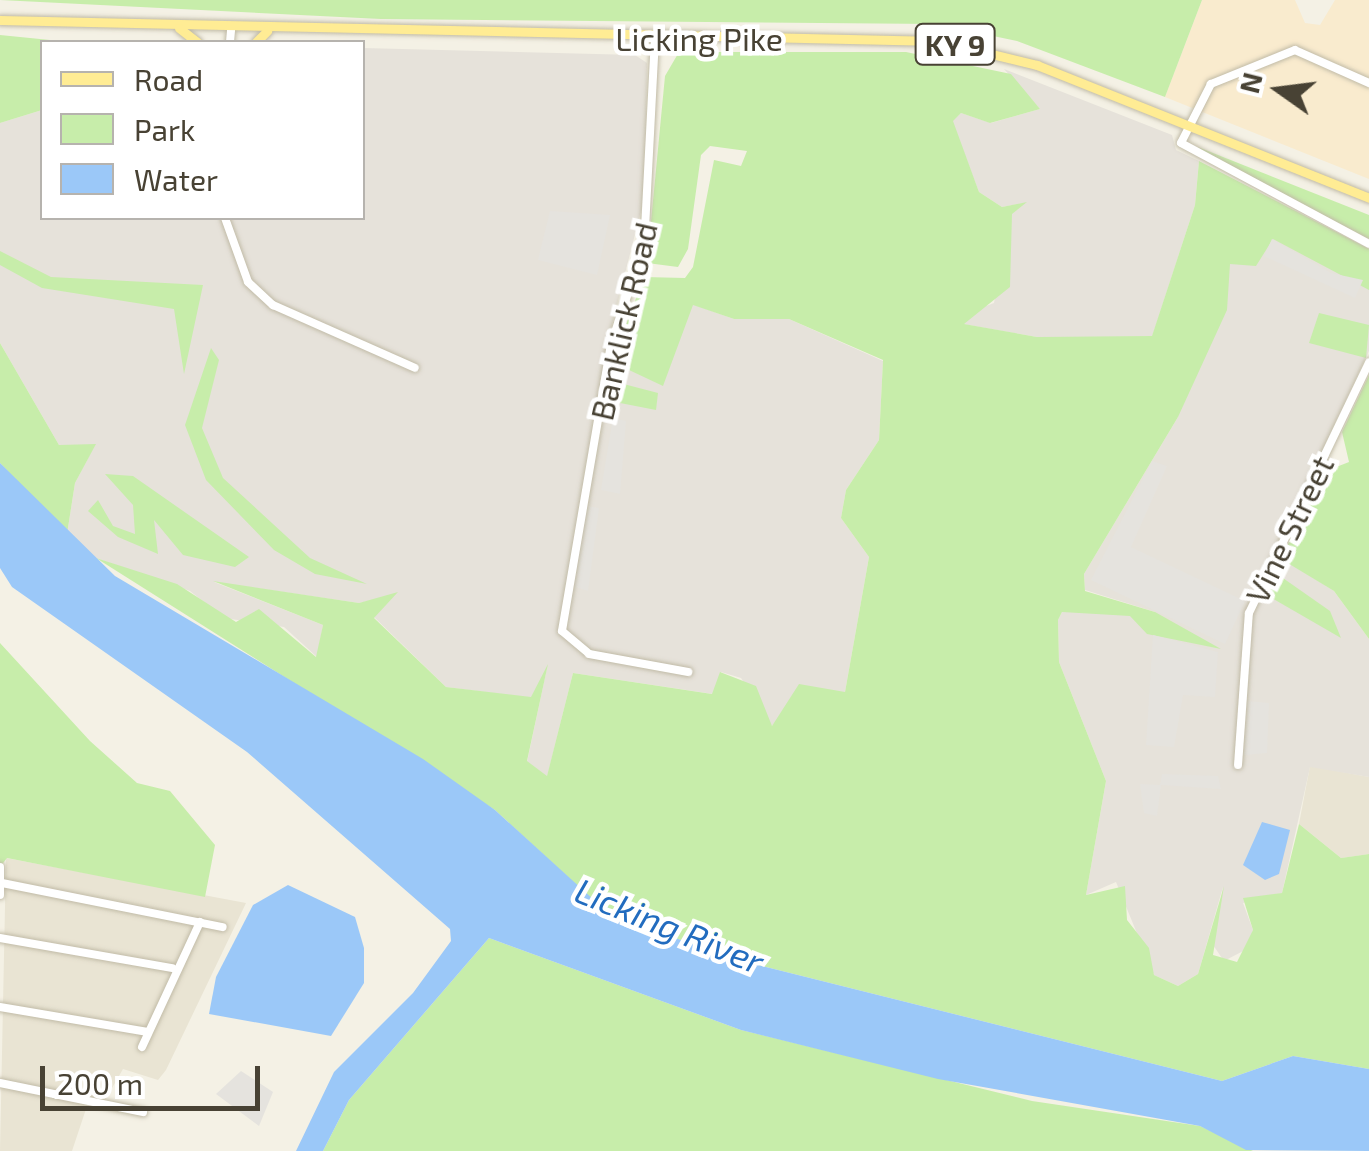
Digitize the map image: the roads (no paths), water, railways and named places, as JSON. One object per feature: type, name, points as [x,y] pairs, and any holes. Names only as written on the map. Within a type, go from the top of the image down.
[{"type":"main road","name":"Licking Pike","points":[[0,20],[267,31],[950,43],[1189,125],[1369,198]]},
{"type":"main road","points":[[179,28],[194,40]]},
{"type":"main road","points":[[258,40],[267,31]]},
{"type":"street","points":[[230,30],[230,40]]},
{"type":"street","name":"Banklick Road","points":[[655,38],[644,245],[611,344],[563,638],[571,646],[688,672]]},
{"type":"street","points":[[1369,82],[1296,50],[1220,77],[1189,125],[1184,150],[1369,244]]},
{"type":"street","points":[[226,220],[248,282],[273,305],[415,368]]},
{"type":"street","name":"Vine Street","points":[[1238,764],[1249,613],[1369,362]]},
{"type":"street","points":[[0,895],[2,868]]},
{"type":"street","points":[[2,883],[223,927]]},
{"type":"street","points":[[142,1047],[172,968],[200,922]]},
{"type":"street","points":[[0,938],[172,968]]},
{"type":"street","points":[[0,1006],[148,1032]]},
{"type":"street","points":[[0,1083],[143,1112]]},
{"type":"water","points":[[0,463],[115,576],[423,759],[495,810],[594,900],[640,925],[730,958],[1222,1081],[1293,1056],[1369,1069],[1369,1151],[1246,1150],[1200,1126],[938,1079],[741,1030],[489,938],[349,1100],[323,1151],[296,1151],[334,1072],[413,993],[451,941],[450,929],[247,752],[12,587],[0,568]]},
{"type":"water","points":[[1262,822],[1290,830],[1279,874],[1265,880],[1243,865]]},
{"type":"water","points":[[288,885],[355,917],[364,948],[364,983],[331,1036],[209,1014],[216,977],[253,905]]},
{"type":"water label","name":"Licking River","points":[[670,925]]}]
